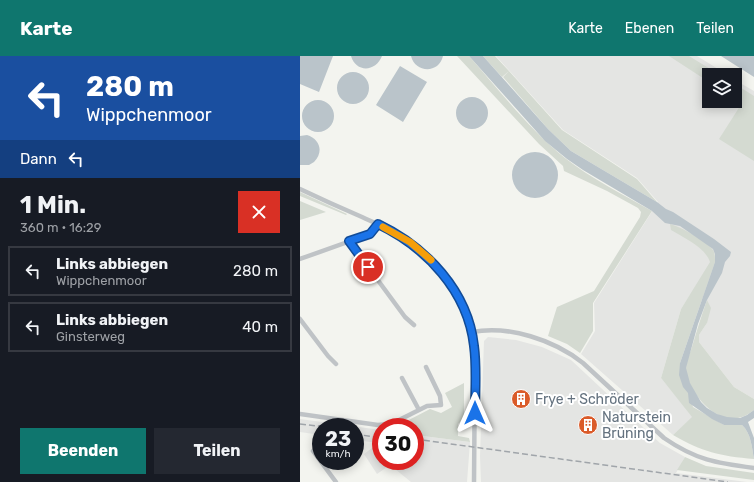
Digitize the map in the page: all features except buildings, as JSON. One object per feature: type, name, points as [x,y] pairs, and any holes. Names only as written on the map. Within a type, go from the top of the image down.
[{"type":"street","points":[[300,189],[378,224],[410,242],[436,266],[462,304],[472,332],[475,359],[474,482]]},
{"type":"street","points":[[300,259],[370,234],[378,224]]},
{"type":"street","points":[[349,241],[405,317],[414,326]]},
{"type":"street","points":[[300,319],[328,356],[336,364]]},
{"type":"street","points":[[472,332],[488,330],[517,333],[562,349],[575,357],[664,438],[676,447],[690,454],[708,460],[727,465],[754,468]]},
{"type":"street","points":[[300,414],[378,425],[397,421],[427,406],[441,404],[440,396],[426,367]]},
{"type":"street","points":[[402,378],[419,410]]},
{"type":"street","points":[[326,470],[333,481]]},
{"type":"shaded area","points":[[300,56],[333,56],[319,92],[300,84]]},
{"type":"shaded area","points":[[351,56],[382,56],[371,68],[361,68],[354,62]]},
{"type":"shaded area","points":[[411,56],[443,56],[441,62],[437,66],[427,69],[417,66],[413,62]]},
{"type":"shaded area","points":[[457,56],[469,56],[539,135],[565,158],[596,179],[652,211],[593,303],[593,331],[580,353],[567,344],[548,336],[557,307],[594,291],[640,217],[641,212],[638,208],[607,191],[564,171],[563,166],[539,144]]},
{"type":"shaded area","points":[[469,56],[483,56],[548,129],[571,151],[673,212],[731,252],[730,256],[725,262],[722,273],[707,300],[698,324],[686,368],[690,383],[701,402],[707,408],[717,414],[727,417],[740,418],[754,410],[754,418],[748,422],[754,438],[754,459],[751,441],[745,428],[742,425],[724,425],[712,419],[689,403],[688,393],[683,387],[679,375],[680,363],[715,262],[715,254],[713,249],[680,226],[665,223],[652,211],[567,159],[545,141]]},
{"type":"shaded area","points":[[483,56],[495,56],[509,71],[502,77]]},
{"type":"shaded area","points":[[496,56],[697,56],[717,68],[702,68],[702,108],[742,108],[742,84],[754,91],[754,399],[734,387],[699,342],[699,335],[707,323],[707,300],[690,295],[681,309],[661,378],[693,417],[673,435],[581,354],[595,331],[594,303],[658,202],[637,178],[563,130]]},
{"type":"shaded area","points":[[669,56],[689,56],[709,68],[702,68],[702,77]]},
{"type":"shaded area","points":[[721,56],[754,56],[754,77]]},
{"type":"shaded area","points":[[400,66],[427,82],[403,122],[376,105]]},
{"type":"shaded area","points":[[509,71],[562,130],[637,179],[657,202],[571,151],[548,129],[503,77]]},
{"type":"shaded area","points":[[350,72],[356,72],[366,79],[369,88],[368,94],[362,101],[356,104],[350,104],[340,97],[337,91],[337,85],[344,75]]},
{"type":"shaded area","points":[[742,88],[754,96],[754,161],[719,139],[739,108],[742,108]]},
{"type":"shaded area","points":[[472,97],[478,98],[485,104],[488,113],[487,119],[481,126],[472,129],[466,128],[459,122],[456,113],[457,107],[463,100]]},
{"type":"shaded area","points":[[315,100],[321,100],[331,107],[334,116],[333,122],[327,129],[321,132],[315,132],[305,125],[302,119],[302,113],[309,103]]},
{"type":"shaded area","points":[[307,135],[318,143],[320,150],[314,162],[309,165],[300,165],[300,136]]},
{"type":"shaded area","points":[[535,152],[548,156],[554,162],[558,175],[554,188],[548,194],[535,198],[522,194],[516,188],[512,175],[516,162],[522,156]]},
{"type":"shaded area","points":[[300,192],[347,214],[346,215],[300,196]]},
{"type":"shaded area","points":[[300,201],[326,212],[300,220]]},
{"type":"shaded area","points":[[670,224],[687,231],[710,246],[715,256],[715,262],[680,363],[693,407],[724,425],[742,425],[749,436],[754,459],[721,455],[693,446],[673,435],[692,417],[661,378],[681,309],[710,262],[699,247],[671,230]]},
{"type":"shaded area","points":[[707,300],[711,308],[707,323],[699,335],[699,342],[734,387],[754,399],[754,410],[745,416],[727,418],[711,410],[697,396],[688,378],[686,370],[687,361]]},
{"type":"shaded area","points":[[488,337],[516,340],[542,347],[571,360],[660,443],[685,457],[676,473],[747,482],[481,482],[480,456],[484,341]]},
{"type":"shaded area","points":[[464,383],[464,418],[458,424],[458,436],[469,438],[470,442],[424,436],[424,418],[413,418],[430,409],[441,413],[452,407],[445,393]]},
{"type":"shaded area","points":[[300,419],[312,421],[312,434],[300,432]]},
{"type":"shaded area","points":[[364,428],[372,429],[372,442],[364,441]]},
{"type":"shaded area","points":[[424,436],[470,442],[467,482],[411,482],[396,470],[424,470]]},
{"type":"shaded area","points":[[372,448],[372,466],[364,454]]},
{"type":"shaded area","points":[[685,457],[706,466],[754,473],[754,480],[677,470]]},
{"type":"shaded area","points":[[374,470],[383,470],[377,474]]},
{"type":"railway","points":[[300,424],[312,425]]},
{"type":"railway","points":[[364,435],[372,437]]},
{"type":"railway","points":[[424,440],[728,482]]},
{"type":"slow traffic","points":[[383,227],[410,242],[431,260]]},
{"type":"place","name":"Frye + Schröder","points":[[521,399]]},
{"type":"place","name":"Naturstein Brüning","points":[[588,425]]},
{"type":"route","points":[[368,267],[349,241],[370,234],[378,224],[410,242],[445,276],[462,304],[472,332],[475,359],[475,413]]}]
